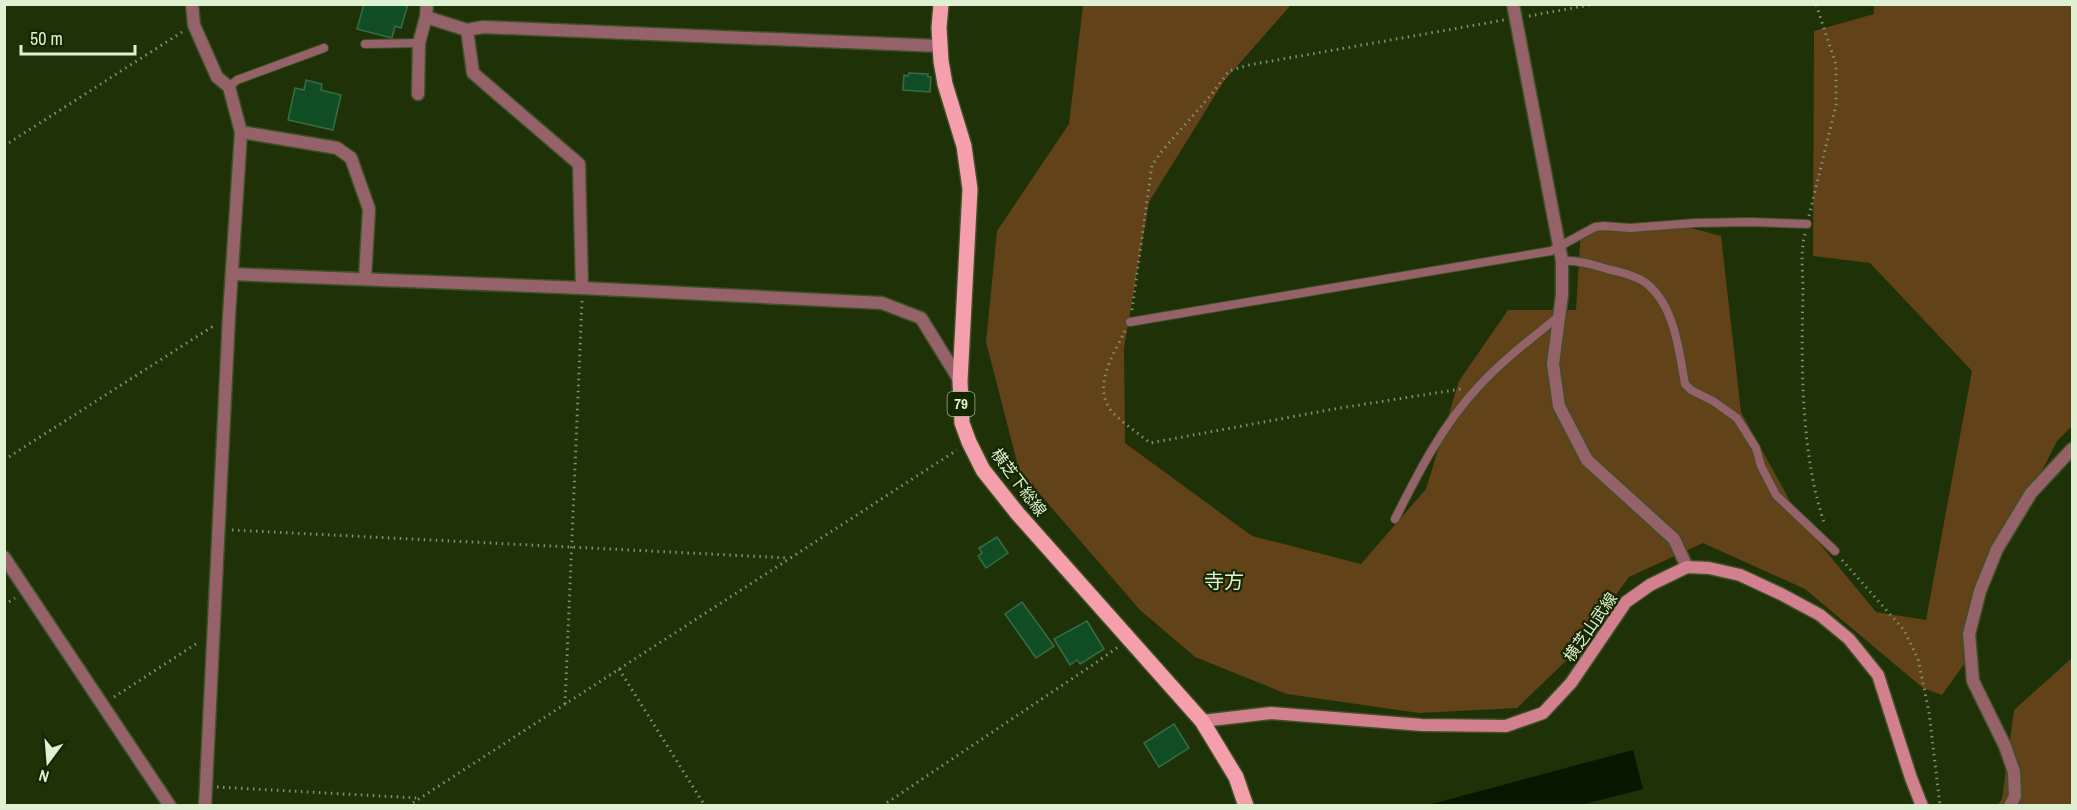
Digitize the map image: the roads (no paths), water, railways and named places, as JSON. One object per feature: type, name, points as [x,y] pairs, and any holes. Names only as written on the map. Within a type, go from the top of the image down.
[{"type":"main road","name":"横芝下総線","points":[[941,4],[939,28],[945,84],[964,146],[970,189],[960,381],[963,423],[969,442],[983,470],[1018,514],[1202,721],[1236,777],[1246,806]]},
{"type":"main road","name":"横芝山武線","points":[[1202,721],[1271,714],[1422,725],[1506,726],[1542,713],[1571,683],[1626,602],[1650,585],[1687,567]]},
{"type":"main road","points":[[1687,567],[1709,568],[1740,574],[1820,615],[1849,639],[1878,675],[1911,778],[1923,806]]},
{"type":"street","points":[[192,4],[194,25],[217,77],[229,87],[241,132],[229,316],[205,806]]},
{"type":"street","points":[[1513,4],[1562,261],[1562,295],[1553,364],[1559,406],[1587,460],[1674,539],[1687,567]]},
{"type":"street","points":[[418,94],[420,43],[427,11],[467,30],[483,27],[940,45]]},
{"type":"street","points":[[467,30],[473,73],[579,164],[582,288]]},
{"type":"street","points":[[241,132],[337,148],[351,158],[369,209],[365,278]]},
{"type":"street","points":[[232,274],[365,278],[882,303],[921,318],[960,381]]},
{"type":"street","points":[[2010,806],[2014,796],[2014,772],[2005,746],[1973,681],[1969,634],[1980,591],[1998,549],[2031,493],[2073,449]]},
{"type":"street","points":[[4,557],[170,806]]},
{"type":"lane","points":[[365,44],[420,43]]},
{"type":"lane","points":[[229,87],[237,80],[324,48]]},
{"type":"lane","points":[[1130,322],[1551,251],[1594,227],[1630,228],[1750,222],[1807,224]]},
{"type":"lane","points":[[1562,261],[1575,260],[1627,274],[1645,282],[1659,296],[1674,329],[1685,384],[1737,418],[1756,447],[1761,466],[1776,495],[1834,551]]},
{"type":"lane","points":[[1395,519],[1428,459],[1478,387],[1521,346],[1559,316]]},
{"type":"district","name":"寺方","points":[[1224,581]]}]
